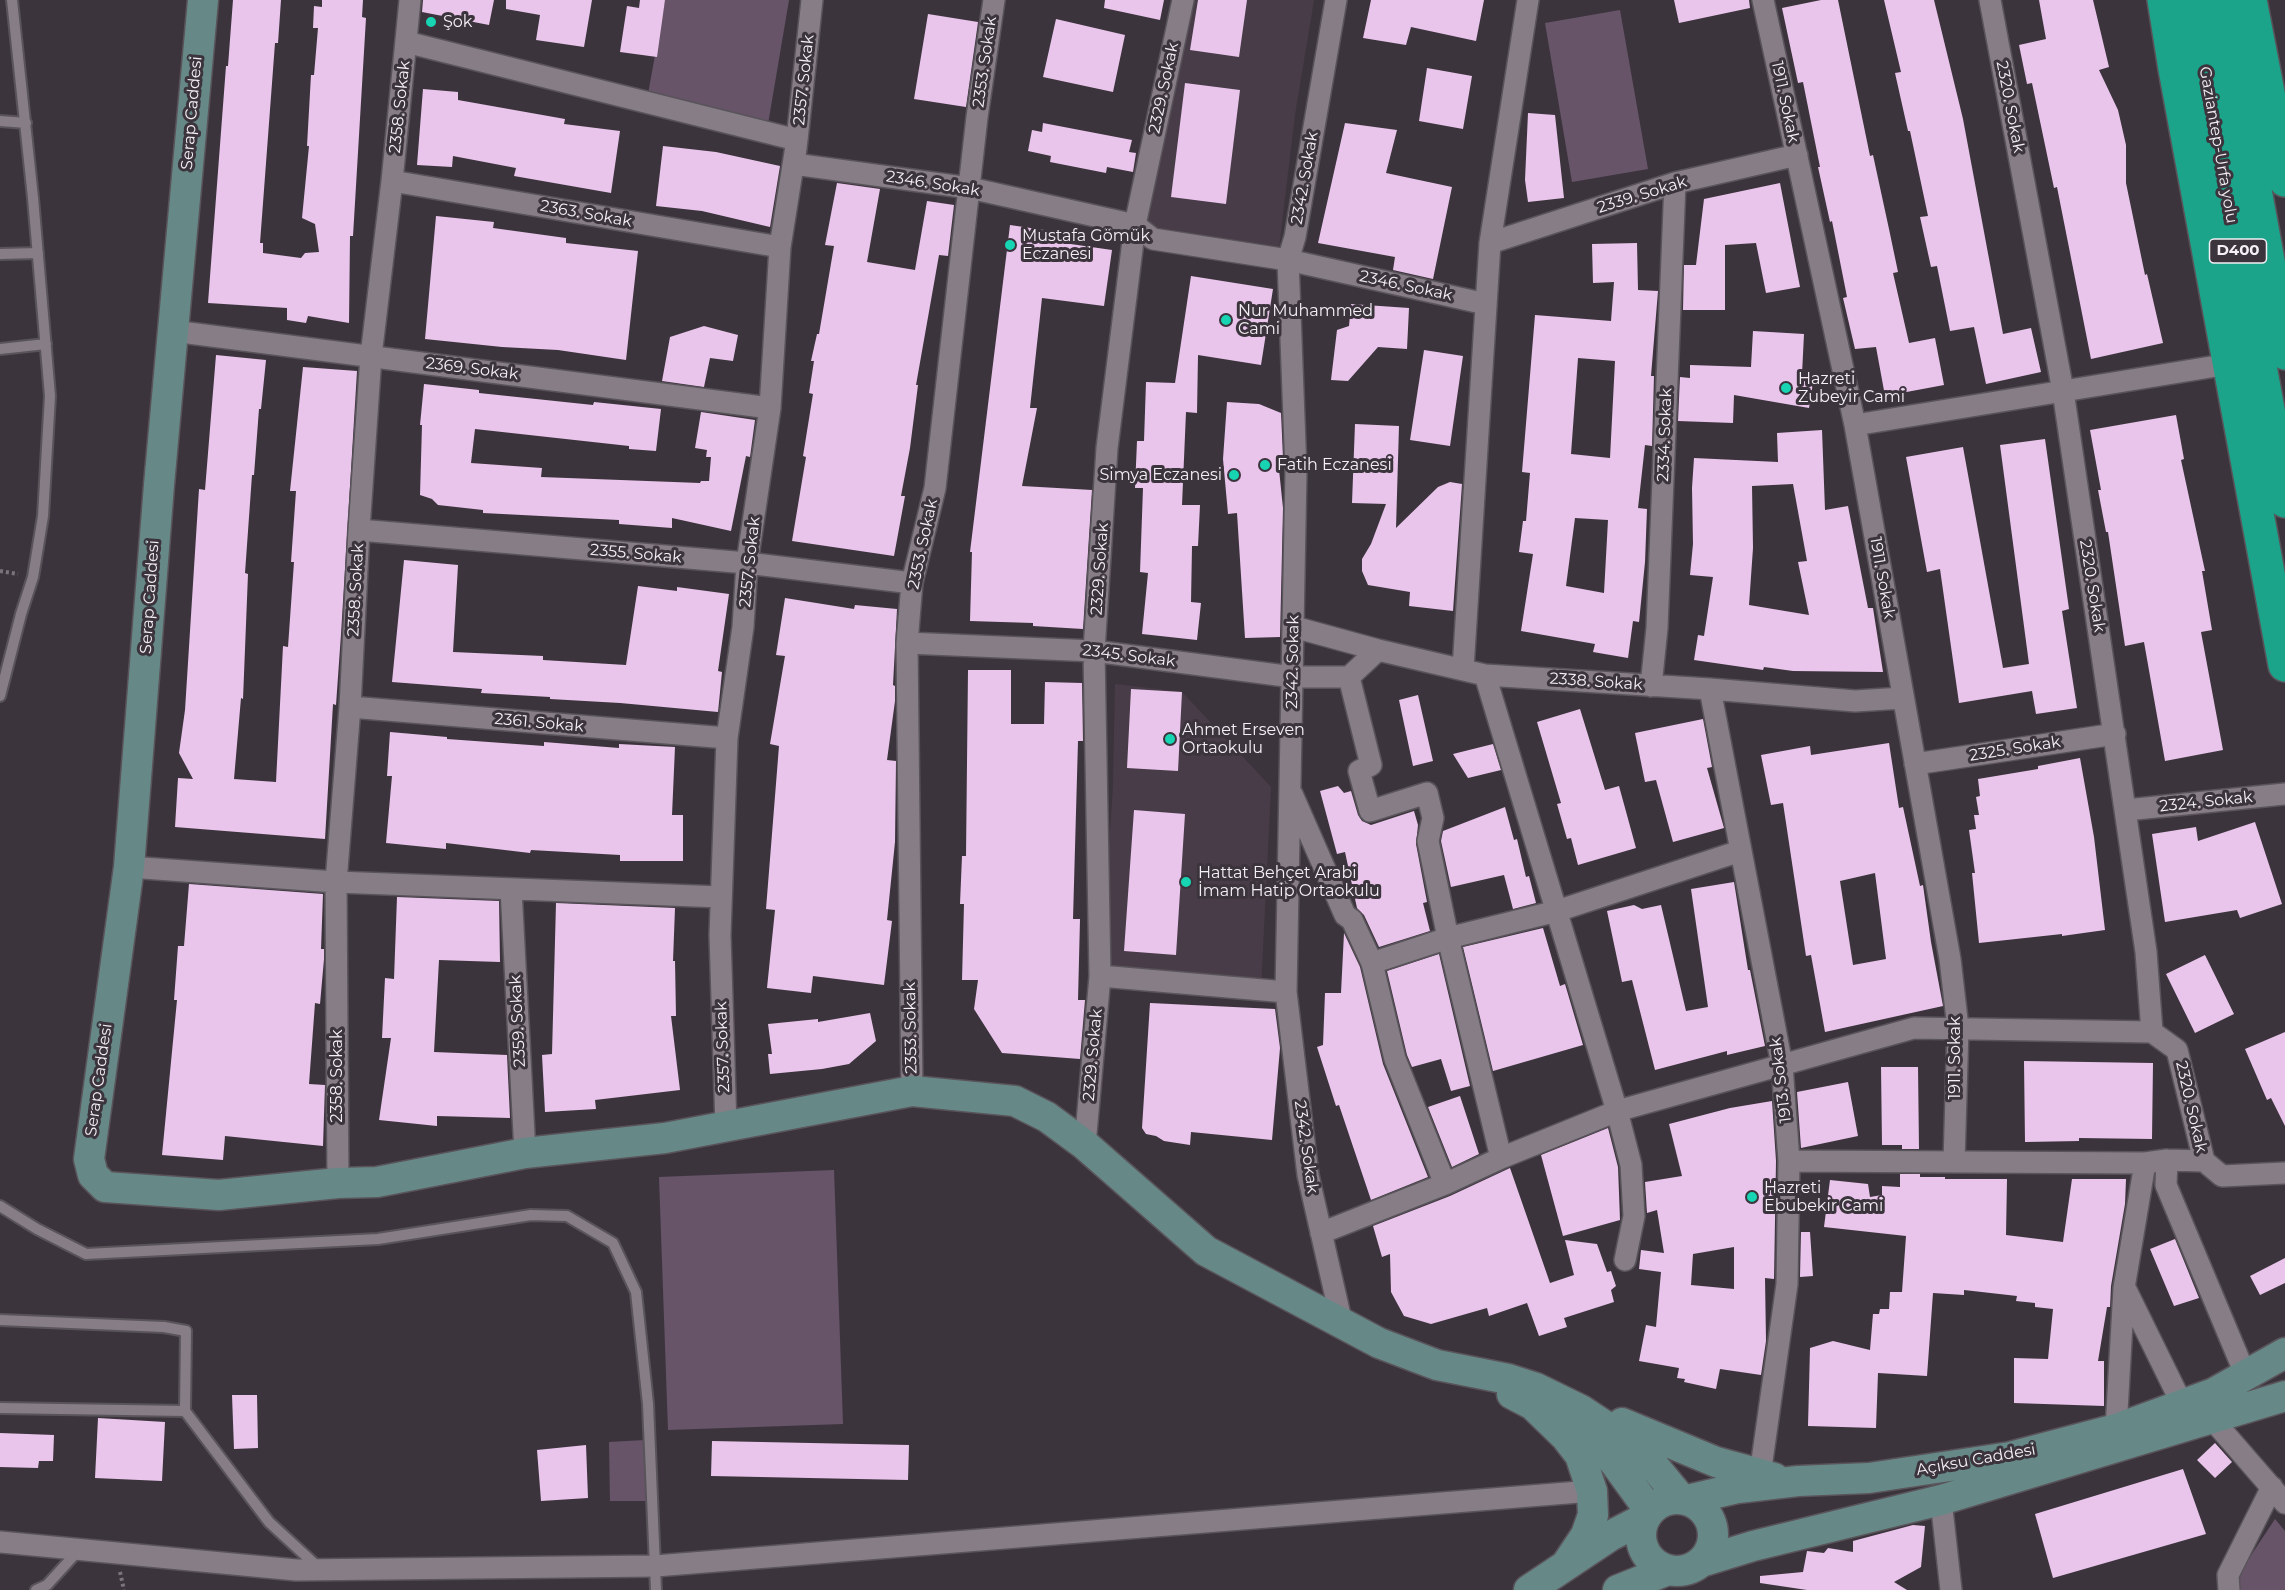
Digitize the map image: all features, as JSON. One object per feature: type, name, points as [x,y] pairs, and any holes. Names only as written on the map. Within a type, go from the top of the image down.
[{"type":"highway","points":[[2164,0],[2285,665]]},
{"type":"highway","name":"Gaziantep-Urfa yolu","points":[[2192,0],[2285,501]]},
{"type":"highway","name":"Gaziantep-Urfa yolu","points":[[2220,0],[2285,353]]},
{"type":"highway","points":[[2250,0],[2285,180]]},
{"type":"street","name":"Serap Caddesi","points":[[202,0],[129,867],[89,1159],[93,1175],[105,1187],[219,1195],[338,1183]]},
{"type":"street","name":"2358. Sokak","points":[[338,1183],[336,882],[350,707],[358,530],[371,356],[392,181],[410,0]]},
{"type":"street","name":"2357. Sokak","points":[[726,1127],[720,935],[727,738],[743,627],[747,563],[770,408],[780,248],[797,140],[812,0]]},
{"type":"street","name":"2353. Sokak","points":[[912,1091],[908,643],[912,583],[934,488],[977,117],[994,0]]},
{"type":"street","name":"2329. Sokak","points":[[1085,1145],[1100,976],[1094,651],[1107,448],[1135,225],[1183,0]]},
{"type":"street","name":"2342. Sokak","points":[[1336,0],[1295,237],[1288,261],[1296,471],[1286,992],[1308,1175],[1342,1324]]},
{"type":"street","points":[[1463,669],[1490,243],[1528,0]]},
{"type":"street","name":"1911. Sokak","points":[[1763,0],[1855,425],[1950,959],[1958,1028],[1954,1162]]},
{"type":"street","name":"2320. Sokak","points":[[1990,0],[2063,391],[2146,952],[2152,1032],[2177,1050],[2204,1161]]},
{"type":"street","points":[[406,42],[797,140]]},
{"type":"street","name":"2346. Sokak","points":[[797,140],[794,164],[970,188],[1135,225],[1153,239],[1288,261],[1485,304]]},
{"type":"street","name":"2339. Sokak","points":[[1490,243],[1675,183],[1797,155]]},
{"type":"street","name":"2363. Sokak","points":[[392,181],[780,248]]},
{"type":"street","name":"2334. Sokak","points":[[1651,686],[1657,628],[1675,183]]},
{"type":"street","name":"2369. Sokak","points":[[173,331],[770,408]]},
{"type":"street","points":[[1855,425],[2229,364]]},
{"type":"street","name":"2355. Sokak","points":[[358,530],[747,563],[912,583]]},
{"type":"street","name":"2338. Sokak","points":[[1294,627],[1378,650],[1485,675],[1710,688],[1855,701],[1903,698]]},
{"type":"street","name":"2345. Sokak","points":[[908,643],[1094,651],[1293,677],[1349,677]]},
{"type":"street","points":[[1378,650],[1349,677],[1371,765],[1359,771],[1370,811],[1427,793],[1433,818],[1428,841],[1448,938],[1501,1158]]},
{"type":"street","points":[[1485,675],[1617,1110],[1631,1166],[1634,1216],[1625,1260]]},
{"type":"street","name":"1913. Sokak","points":[[1710,688],[1782,1065],[1789,1161],[1787,1284],[1760,1475]]},
{"type":"street","name":"2361. Sokak","points":[[350,707],[727,738]]},
{"type":"street","name":"2325. Sokak","points":[[1915,764],[2115,734]]},
{"type":"street","points":[[1289,785],[1345,915],[1352,920],[1372,963],[1395,1059],[1445,1184]]},
{"type":"street","name":"2324. Sokak","points":[[2126,810],[2285,794]]},
{"type":"street","points":[[1372,963],[1448,938],[1557,911],[1740,851]]},
{"type":"street","points":[[129,867],[336,882],[721,897]]},
{"type":"street","name":"2359. Sokak","points":[[511,889],[525,1153]]},
{"type":"street","points":[[1100,976],[1286,992]]},
{"type":"street","points":[[1321,1233],[1445,1184],[1617,1110],[1914,1028],[2152,1032]]},
{"type":"street","points":[[338,1183],[377,1182],[525,1153],[665,1138],[912,1091],[1015,1101],[1047,1117],[1085,1145],[1206,1251],[1379,1343],[1511,1394],[1533,1406],[1548,1418],[1580,1455],[1592,1491],[1593,1515],[1586,1535],[1566,1565]]},
{"type":"street","points":[[1789,1161],[2145,1163],[2167,1160],[2204,1161],[2222,1176],[2285,1173]]},
{"type":"street","points":[[2167,1160],[2166,1185],[2246,1376]]},
{"type":"street","points":[[2116,1429],[2124,1288],[2145,1163]]},
{"type":"street","points":[[2124,1288],[2182,1404]]},
{"type":"street","name":"Açıksu Caddesi","points":[[1684,1500],[1737,1488],[1798,1481],[1869,1478],[2010,1457],[2116,1429],[2214,1393],[2285,1353]]},
{"type":"street","points":[[1437,1365],[1508,1379],[1536,1388],[1581,1410],[1640,1449],[1684,1500]]},
{"type":"street","points":[[1536,1388],[1573,1413],[1587,1428],[1647,1514]]},
{"type":"street","name":"Açıksu Caddesi","points":[[1701,1562],[1753,1546],[1835,1528],[1941,1500],[2285,1396]]},
{"type":"street","points":[[1581,1410],[1633,1427],[1716,1462],[1760,1475],[1798,1481]]},
{"type":"street","points":[[2212,1419],[2278,1495],[2228,1575],[2229,1590]]},
{"type":"street","points":[[0,1542],[296,1570],[655,1566],[1592,1491]]},
{"type":"street","points":[[1529,1590],[1647,1514],[1663,1501],[1684,1500],[1698,1506],[1707,1515],[1712,1526],[1713,1538],[1710,1549],[1701,1562],[1684,1571],[1668,1570],[1652,1562],[1641,1542],[1641,1530],[1647,1514]]},
{"type":"street","points":[[1941,1500],[1951,1590]]},
{"type":"street","points":[[1618,1590],[1668,1570]]},
{"type":"lane","points":[[0,696],[33,577],[44,516],[50,396],[26,123],[12,0]]},
{"type":"lane","points":[[0,121],[26,123]]},
{"type":"lane","points":[[0,254],[38,253]]},
{"type":"lane","points":[[0,349],[46,344]]},
{"type":"lane","points":[[0,1206],[37,1229],[86,1254],[378,1239],[531,1215],[567,1216],[613,1243],[636,1292],[648,1404],[656,1590]]},
{"type":"lane","points":[[0,1320],[164,1327],[186,1331],[186,1411],[270,1522],[320,1569]]},
{"type":"lane","points":[[0,1408],[186,1411]]},
{"type":"lane","points":[[36,1590],[47,1585],[78,1551]]},
{"type":"shaded area","points":[[665,0],[789,0],[767,130],[646,105]]},
{"type":"shaded area","points":[[1176,0],[1314,0],[1295,114],[1279,248],[1145,230]]},
{"type":"shaded area","points":[[1620,10],[1648,169],[1572,182],[1545,23]]},
{"type":"shaded area","name":"Hattat Behçet Arabi İmam Hatip Ortaokulu","points":[[1115,684],[1182,692],[1271,787],[1261,988],[1100,976],[1113,788]]},
{"type":"shaded area","points":[[834,1170],[843,1424],[668,1430],[659,1177]]},
{"type":"shaded area","points":[[645,1440],[647,1501],[610,1501],[609,1442]]},
{"type":"shaded area","points":[[2275,1519],[2285,1531],[2285,1590],[2240,1590],[2238,1575]]},
{"type":"building","points":[[233,0],[281,0],[278,43],[275,43],[260,243],[263,243],[263,253],[301,258],[305,253],[319,252],[315,224],[302,218],[309,146],[307,146],[311,75],[314,75],[318,28],[313,28],[314,6],[322,7],[322,0],[363,0],[362,17],[366,18],[353,236],[350,236],[349,323],[308,316],[306,323],[287,320],[287,308],[208,303]]},
{"type":"building","points":[[423,0],[494,0],[489,25],[422,12]]},
{"type":"building","points":[[506,0],[592,0],[584,47],[536,40],[540,15],[506,9]]},
{"type":"building","points":[[640,0],[665,0],[657,57],[620,52],[627,6],[639,8]]},
{"type":"building","points":[[1105,0],[1164,0],[1160,20],[1104,8]]},
{"type":"building","points":[[1198,0],[1247,0],[1239,57],[1190,50]]},
{"type":"building","points":[[1371,0],[1484,0],[1476,41],[1411,27],[1406,45],[1363,38]]},
{"type":"building","points":[[1674,0],[1749,0],[1750,8],[1679,23]]},
{"type":"building","points":[[1821,0],[1838,0],[1870,156],[1873,155],[1898,272],[1893,273],[1909,343],[1935,338],[1944,385],[1885,396],[1876,347],[1855,349],[1843,298],[1847,297],[1832,221],[1830,222],[1818,167],[1820,167],[1803,82],[1798,83],[1782,8]]},
{"type":"building","points":[[1884,0],[1934,0],[1963,119],[2003,334],[2031,328],[2041,372],[1986,384],[1974,327],[1950,331],[1937,266],[1931,267],[1920,217],[1928,216],[1895,73],[1901,72]]},
{"type":"building","points":[[2039,0],[2093,0],[2109,67],[2099,70],[2118,110],[2126,145],[2126,183],[2145,275],[2147,274],[2163,343],[2091,359],[2057,187],[2054,188],[2032,83],[2027,84],[2019,45],[2046,39]]},
{"type":"building","points":[[928,14],[978,22],[966,107],[914,99]]},
{"type":"building","points":[[1056,19],[1125,35],[1113,92],[1043,77]]},
{"type":"building","points":[[1427,68],[1472,76],[1463,129],[1419,121]]},
{"type":"building","points":[[1185,83],[1240,90],[1226,204],[1171,197]]},
{"type":"building","points":[[423,89],[458,92],[458,100],[565,119],[564,124],[620,131],[611,193],[514,176],[516,168],[453,156],[452,167],[417,165]]},
{"type":"building","points":[[1528,113],[1555,115],[1564,198],[1528,202],[1525,180]]},
{"type":"building","points":[[1043,123],[1132,140],[1129,152],[1136,153],[1133,172],[1107,167],[1106,173],[1050,162],[1051,156],[1028,151],[1032,130],[1042,132]]},
{"type":"building","points":[[1345,123],[1397,130],[1386,173],[1452,187],[1433,279],[1393,270],[1395,257],[1318,243]]},
{"type":"building","points":[[663,146],[716,152],[780,166],[770,227],[702,211],[656,206]]},
{"type":"building","points":[[837,183],[880,189],[867,262],[915,270],[927,201],[954,205],[948,256],[939,255],[916,385],[918,385],[910,448],[901,496],[905,496],[894,556],[792,541],[806,457],[803,456],[813,394],[809,393],[814,361],[811,361],[817,334],[819,334],[834,246],[825,245]]},
{"type":"building","points":[[1780,183],[1800,287],[1766,293],[1756,243],[1725,245],[1725,310],[1683,310],[1684,265],[1696,265],[1704,199]]},
{"type":"building","points":[[436,216],[494,222],[493,228],[566,238],[566,243],[638,251],[626,360],[558,350],[425,339]]},
{"type":"building","points":[[1010,225],[1051,231],[1050,241],[1112,250],[1104,306],[1042,298],[1030,408],[1037,408],[1022,486],[1092,490],[1083,629],[1033,626],[1033,623],[970,621],[972,552],[970,552]]},
{"type":"building","points":[[1637,243],[1638,290],[1658,291],[1651,376],[1654,376],[1652,446],[1645,445],[1638,508],[1647,509],[1645,562],[1639,622],[1633,621],[1628,658],[1593,652],[1595,644],[1521,631],[1533,554],[1519,552],[1523,521],[1526,521],[1530,473],[1522,472],[1535,315],[1611,321],[1614,282],[1593,283],[1592,244]],"holes":[[[1578,358],[1615,361],[1610,458],[1571,454]],[[1575,518],[1608,520],[1604,593],[1566,586]]]},
{"type":"building","points":[[1191,276],[1273,289],[1261,365],[1198,355],[1197,413],[1186,412],[1182,505],[1200,505],[1198,546],[1192,546],[1191,602],[1201,603],[1197,640],[1142,634],[1148,573],[1140,572],[1143,488],[1135,488],[1137,441],[1144,441],[1146,382],[1175,383]]},
{"type":"building","points":[[1351,304],[1409,308],[1407,349],[1378,347],[1348,381],[1331,380],[1337,330],[1349,326]]},
{"type":"building","points":[[704,326],[738,335],[733,361],[710,358],[704,387],[662,381],[670,337]]},
{"type":"building","points":[[1753,331],[1804,334],[1802,374],[1814,376],[1809,408],[1734,395],[1733,423],[1678,421],[1680,377],[1690,378],[1690,365],[1751,367]]},
{"type":"building","points":[[1424,350],[1463,356],[1450,446],[1410,440]]},
{"type":"building","points":[[216,355],[266,360],[261,409],[259,409],[254,475],[252,475],[245,573],[248,574],[243,699],[241,698],[234,779],[276,782],[283,646],[288,647],[294,562],[291,562],[296,491],[290,491],[303,367],[357,371],[341,634],[336,705],[333,704],[325,839],[175,827],[178,778],[193,779],[179,753],[185,710],[199,489],[205,490]]},
{"type":"building","points":[[424,384],[479,390],[479,393],[593,405],[594,402],[661,409],[656,451],[475,429],[471,463],[542,468],[541,477],[700,483],[709,481],[711,457],[706,457],[707,450],[695,448],[701,412],[755,420],[750,457],[746,456],[731,531],[672,518],[672,528],[619,524],[619,520],[483,513],[483,510],[438,505],[432,499],[420,495],[422,425],[420,425]]},
{"type":"building","points":[[1227,402],[1259,404],[1281,413],[1283,458],[1278,460],[1283,508],[1280,637],[1245,638],[1237,513],[1228,514],[1223,459]]},
{"type":"building","points":[[2176,415],[2184,459],[2181,460],[2205,571],[2202,571],[2212,630],[2201,632],[2223,750],[2165,761],[2144,642],[2125,646],[2090,430]]},
{"type":"building","points":[[1355,424],[1399,426],[1396,528],[1438,487],[1450,482],[1462,484],[1453,611],[1409,606],[1410,592],[1368,585],[1362,571],[1362,559],[1371,544],[1386,504],[1352,503]]},
{"type":"building","points":[[1822,430],[1825,510],[1848,506],[1868,608],[1873,608],[1883,672],[1793,671],[1764,667],[1763,670],[1694,660],[1698,635],[1704,636],[1713,577],[1690,575],[1693,544],[1694,458],[1778,462],[1777,433]],"holes":[[[1793,484],[1807,561],[1798,562],[1809,615],[1749,605],[1753,548],[1752,486]]]},
{"type":"building","points":[[2045,439],[2069,609],[2062,611],[2077,708],[2036,714],[2032,691],[1959,703],[1940,569],[1927,572],[1906,457],[1963,447],[2003,668],[2029,664],[2000,445]]},
{"type":"building","points":[[404,560],[458,565],[453,652],[543,656],[543,660],[626,665],[638,586],[677,591],[677,587],[729,594],[718,671],[722,672],[718,712],[481,693],[482,689],[392,682]]},
{"type":"building","points":[[785,598],[854,609],[855,605],[897,609],[893,685],[895,686],[895,701],[887,760],[896,761],[895,842],[887,920],[892,921],[884,985],[813,976],[811,993],[767,988],[775,910],[766,909],[779,746],[770,744],[785,656],[776,655]]},
{"type":"building","points":[[968,670],[1011,670],[1011,724],[1044,724],[1045,682],[1082,683],[1083,741],[1078,741],[1073,919],[1080,919],[1078,1000],[1085,1000],[1080,1059],[1002,1053],[974,1009],[978,980],[962,980],[964,904],[960,904],[962,856],[966,856]]},
{"type":"building","points":[[1131,689],[1182,692],[1178,771],[1127,768]]},
{"type":"building","points":[[1418,695],[1433,761],[1413,766],[1399,700]]},
{"type":"building","points":[[1580,709],[1605,790],[1619,786],[1636,848],[1578,865],[1571,838],[1567,839],[1557,804],[1561,803],[1537,722]]},
{"type":"building","points":[[1703,719],[1712,767],[1707,768],[1724,828],[1673,842],[1656,780],[1645,782],[1635,733]]},
{"type":"building","points":[[390,732],[447,737],[447,739],[544,746],[544,742],[619,748],[619,744],[675,747],[672,815],[683,815],[683,861],[620,861],[620,855],[531,850],[530,853],[446,843],[446,849],[386,843],[392,776],[387,776]]},
{"type":"building","points":[[1889,743],[1899,808],[1903,807],[1920,886],[1923,885],[1943,1006],[1825,1032],[1811,955],[1806,956],[1783,803],[1771,805],[1761,755],[1810,746],[1811,755]],"holes":[[[1875,873],[1886,959],[1853,965],[1840,881]]]},
{"type":"building","points":[[1493,744],[1501,770],[1468,778],[1453,754]]},
{"type":"building","points":[[2080,758],[2094,837],[2105,930],[1979,943],[1972,873],[1975,873],[1969,830],[1976,829],[1974,815],[1979,815],[1976,797],[1980,796],[1978,779],[2038,769],[2038,766]]},
{"type":"building","points":[[1338,786],[1344,793],[1351,791],[1358,815],[1362,821],[1371,825],[1414,811],[1418,825],[1416,844],[1427,902],[1423,903],[1430,931],[1379,947],[1364,915],[1357,908],[1345,852],[1337,854],[1320,791]]},
{"type":"building","points":[[1505,807],[1536,903],[1513,909],[1504,875],[1451,887],[1441,841],[1443,831]]},
{"type":"building","points":[[1134,810],[1185,814],[1176,955],[1124,951]]},
{"type":"building","points":[[2255,822],[2282,904],[2240,918],[2237,910],[2165,922],[2152,834],[2196,827],[2198,841]]},
{"type":"building","points":[[1734,882],[1748,970],[1750,970],[1765,1046],[1727,1055],[1727,1051],[1655,1070],[1632,980],[1622,982],[1607,911],[1634,905],[1642,909],[1661,905],[1686,1011],[1708,1007],[1691,889]]},
{"type":"building","points":[[189,884],[323,894],[321,949],[324,949],[324,959],[320,1004],[315,1003],[309,1084],[325,1085],[323,1146],[225,1136],[223,1160],[162,1155],[177,1000],[174,1000],[178,946],[184,946]]},
{"type":"building","points":[[397,897],[499,901],[500,962],[439,960],[434,1052],[507,1055],[510,1118],[437,1116],[437,1126],[379,1120],[391,1038],[382,1038],[385,978],[394,979]]},
{"type":"building","points":[[556,903],[675,908],[673,961],[675,961],[676,1016],[671,1016],[680,1090],[595,1100],[596,1109],[545,1112],[542,1055],[552,1054]]},
{"type":"building","points":[[1543,928],[1560,986],[1565,984],[1583,1045],[1493,1071],[1463,947]]},
{"type":"building","points":[[1344,933],[1360,967],[1383,1064],[1428,1177],[1371,1200],[1317,1047],[1323,1045],[1325,993],[1341,993]]},
{"type":"building","points":[[1439,954],[1470,1086],[1451,1091],[1441,1059],[1412,1067],[1407,1055],[1387,971]]},
{"type":"building","points":[[2205,955],[2234,1014],[2195,1033],[2166,974]]},
{"type":"building","points":[[1150,1003],[1275,1009],[1280,1048],[1272,1140],[1191,1132],[1190,1145],[1164,1141],[1146,1134],[1142,1128]]},
{"type":"building","points":[[870,1013],[876,1041],[849,1064],[770,1074],[768,1054],[772,1054],[768,1024],[818,1019],[818,1022]]},
{"type":"building","points":[[2285,1032],[2285,1126],[2271,1098],[2267,1100],[2245,1049]]},
{"type":"building","points":[[2024,1061],[2153,1063],[2152,1139],[2079,1138],[2079,1141],[2025,1142]]},
{"type":"building","points":[[1881,1067],[1918,1067],[1919,1149],[1902,1149],[1902,1145],[1882,1145]]},
{"type":"building","points":[[1848,1082],[1858,1136],[1801,1148],[1797,1092]]},
{"type":"building","points":[[1460,1096],[1479,1154],[1452,1167],[1428,1107]]},
{"type":"building","points":[[1772,1101],[1776,1161],[1774,1279],[1765,1278],[1766,1341],[1761,1375],[1720,1369],[1716,1389],[1684,1382],[1685,1379],[1677,1378],[1679,1368],[1639,1361],[1646,1325],[1656,1327],[1661,1272],[1639,1269],[1641,1250],[1664,1253],[1657,1210],[1647,1213],[1645,1182],[1682,1176],[1669,1124],[1730,1108]],"holes":[[[1734,1247],[1734,1289],[1691,1285],[1693,1254]]]},
{"type":"building","points":[[1608,1128],[1618,1167],[1620,1220],[1563,1236],[1541,1155]]},
{"type":"building","points":[[1510,1168],[1550,1283],[1574,1275],[1565,1240],[1597,1244],[1607,1272],[1611,1271],[1616,1286],[1611,1290],[1614,1302],[1564,1318],[1567,1327],[1539,1336],[1527,1303],[1489,1316],[1487,1308],[1431,1324],[1404,1316],[1391,1292],[1390,1254],[1382,1257],[1373,1226],[1450,1196]]},
{"type":"building","points":[[1900,1174],[1920,1174],[1920,1177],[1945,1177],[1945,1179],[2007,1179],[2006,1235],[2063,1242],[2072,1179],[2126,1179],[2125,1204],[2111,1286],[2110,1307],[2107,1307],[2098,1361],[2104,1361],[2104,1406],[2014,1403],[2014,1358],[2048,1359],[2053,1309],[2035,1307],[2035,1303],[2016,1301],[2017,1296],[1964,1290],[1964,1295],[1933,1293],[1927,1376],[1878,1373],[1876,1428],[1808,1426],[1810,1348],[1833,1341],[1870,1350],[1873,1314],[1879,1314],[1880,1309],[1889,1309],[1890,1292],[1902,1292],[1906,1236],[1824,1227],[1830,1180],[1868,1184],[1870,1197],[1882,1195],[1882,1186],[1900,1187]]},
{"type":"building","points":[[1801,1232],[1810,1232],[1813,1276],[1800,1277]]},
{"type":"building","points":[[2175,1239],[2199,1298],[2174,1306],[2150,1249]]},
{"type":"building","points":[[2285,1258],[2285,1283],[2260,1295],[2250,1276]]},
{"type":"building","points":[[232,1395],[257,1395],[258,1448],[234,1449]]},
{"type":"building","points":[[98,1418],[165,1422],[162,1481],[95,1478]]},
{"type":"building","points":[[0,1433],[54,1435],[53,1461],[39,1461],[38,1468],[0,1467]]},
{"type":"building","points":[[712,1441],[909,1445],[908,1480],[711,1476]]},
{"type":"building","points":[[2215,1443],[2232,1462],[2215,1478],[2197,1460]]},
{"type":"building","points":[[586,1445],[588,1498],[541,1501],[537,1450]]},
{"type":"building","points":[[2183,1469],[2206,1534],[2053,1578],[2035,1514]]},
{"type":"building","points":[[1913,1525],[1925,1526],[1921,1567],[1894,1582],[1907,1590],[1807,1590],[1760,1583],[1760,1576],[1803,1572],[1807,1551],[1824,1553],[1828,1548],[1853,1552],[1853,1541]]},
{"type":"place","name":"Şok","points":[[431,22]]},
{"type":"place","name":"Mustafa Gömük Eczanesi","points":[[1010,245]]},
{"type":"place","name":"Nur Muhammed Cami","points":[[1226,320]]},
{"type":"place","name":"Hazreti Zubeyir Cami","points":[[1786,388]]},
{"type":"place","name":"Fatih Eczanesi","points":[[1265,465]]},
{"type":"place","name":"Simya Eczanesi","points":[[1234,475]]},
{"type":"place","name":"Ahmet Erseven Ortaokulu","points":[[1170,739]]},
{"type":"place","name":"Hattat Behçet Arabi İmam Hatip Ortaokulu","points":[[1186,882]]},
{"type":"place","name":"Hazreti Ebubekir Cami","points":[[1752,1197]]}]
